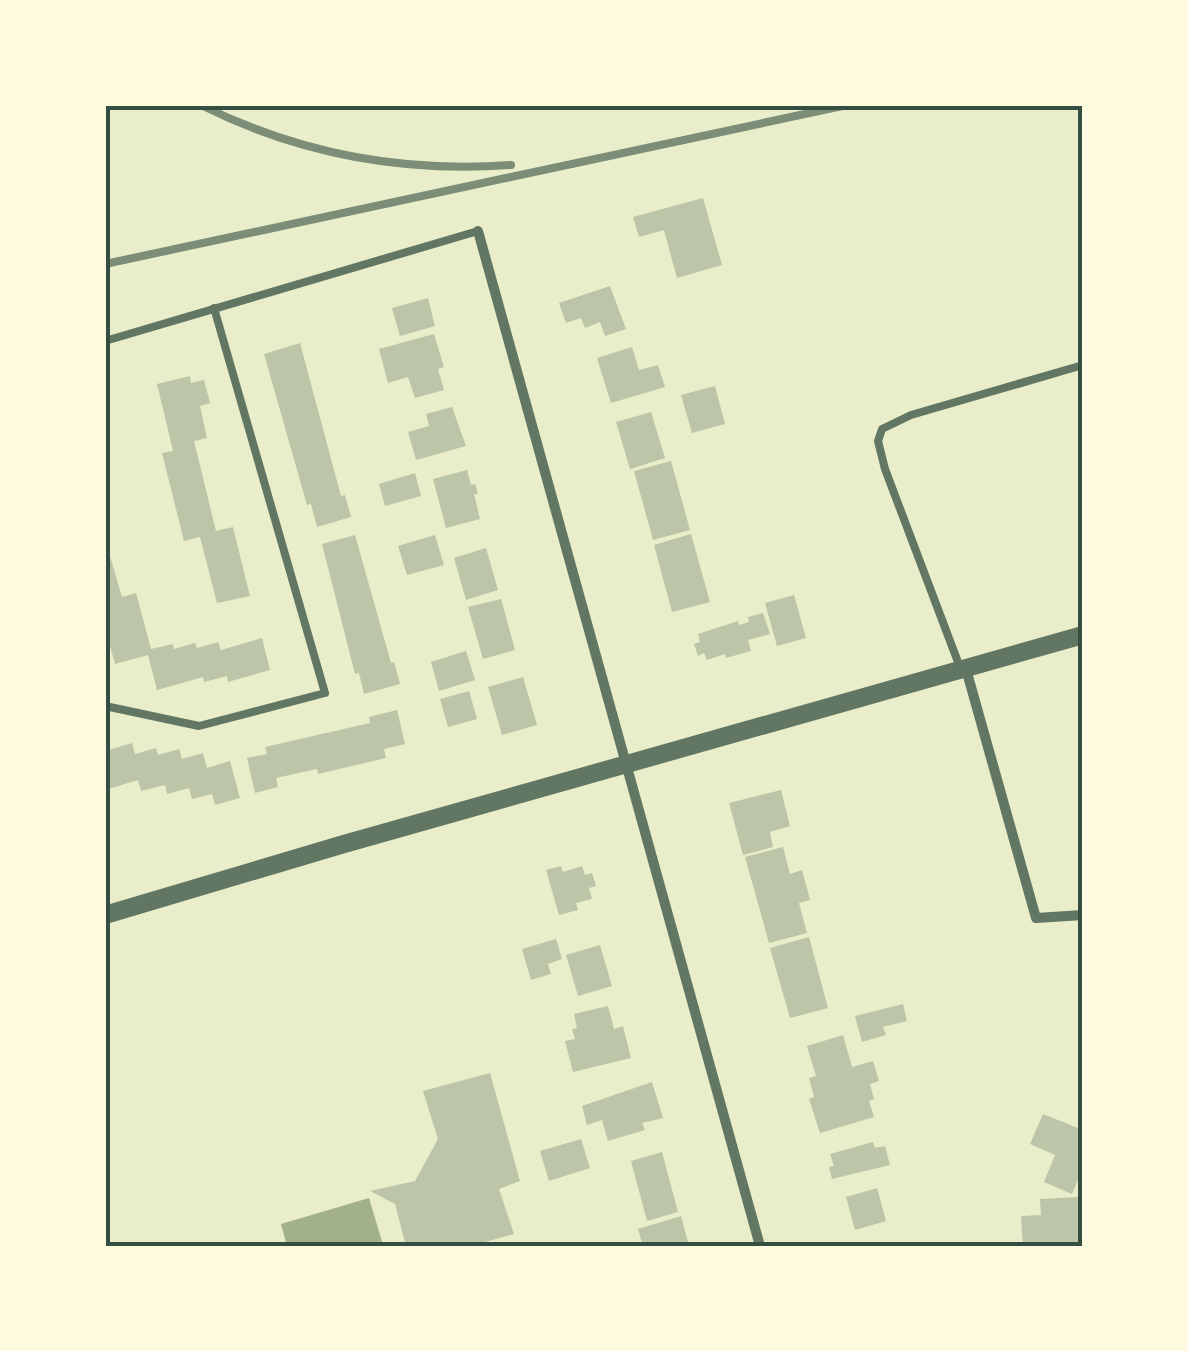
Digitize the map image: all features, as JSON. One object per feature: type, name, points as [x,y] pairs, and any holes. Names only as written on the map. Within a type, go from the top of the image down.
[{"type":"street","points":[[478,231],[760,1246]]},
{"type":"street","points":[[105,915],[1083,636]]},
{"type":"street","points":[[963,670],[1036,918],[1083,915]]},
{"type":"lane","points":[[105,340],[478,231]]},
{"type":"lane","points":[[105,706],[199,726],[325,693],[214,308]]},
{"type":"lane","points":[[963,670],[886,469],[878,442],[882,429],[911,416],[1083,365]]},
{"type":"shaded area","points":[[369,1198],[383,1245],[287,1246],[281,1224]]},
{"type":"building","points":[[703,198],[722,265],[677,278],[664,230],[639,237],[633,217]]},
{"type":"building","points":[[610,286],[626,329],[605,336],[600,322],[585,328],[581,318],[566,323],[559,303]]},
{"type":"building","points":[[428,298],[435,326],[400,336],[392,308]]},
{"type":"building","points":[[434,334],[444,367],[438,369],[444,390],[415,398],[408,377],[388,383],[379,349]]},
{"type":"building","points":[[300,343],[341,496],[345,495],[351,517],[317,527],[311,504],[307,505],[264,354]]},
{"type":"building","points":[[632,347],[639,370],[658,365],[665,387],[611,403],[597,358]]},
{"type":"building","points":[[190,376],[191,383],[204,380],[210,403],[200,406],[207,438],[194,441],[216,531],[233,527],[250,596],[217,603],[200,537],[184,541],[162,453],[173,451],[157,384]]},
{"type":"building","points":[[715,386],[725,424],[692,433],[681,395]]},
{"type":"building","points":[[452,407],[466,446],[416,460],[408,432],[429,426],[426,414]]},
{"type":"building","points":[[651,412],[665,458],[630,469],[616,422]]},
{"type":"building","points":[[671,461],[690,530],[653,540],[634,471]]},
{"type":"building","points":[[467,470],[478,494],[474,494],[480,519],[446,528],[433,479]]},
{"type":"building","points":[[415,473],[421,496],[385,506],[379,484]]},
{"type":"building","points":[[691,534],[710,602],[672,612],[654,545]]},
{"type":"building","points":[[355,535],[400,684],[364,694],[359,673],[355,674],[322,544]]},
{"type":"building","points":[[435,535],[444,565],[407,575],[398,546]]},
{"type":"building","points":[[105,539],[122,597],[136,593],[151,649],[173,644],[174,649],[195,643],[197,648],[218,642],[221,650],[262,638],[270,670],[228,682],[227,676],[204,682],[203,677],[157,690],[148,655],[115,664],[105,628]]},
{"type":"building","points":[[486,548],[498,590],[466,600],[454,558]]},
{"type":"building","points":[[794,595],[806,638],[777,646],[765,603]]},
{"type":"building","points":[[501,599],[515,650],[483,659],[468,607]]},
{"type":"building","points":[[763,613],[770,634],[748,640],[751,651],[707,660],[704,653],[698,656],[694,644],[700,642],[698,634],[738,621],[739,625],[749,622],[748,617]]},
{"type":"building","points":[[466,651],[475,680],[439,691],[431,662]]},
{"type":"building","points":[[523,677],[537,725],[502,735],[488,687]]},
{"type":"building","points":[[469,691],[477,719],[448,727],[440,699]]},
{"type":"building","points":[[397,710],[405,744],[384,749],[386,758],[318,774],[317,769],[276,778],[278,787],[255,793],[247,758],[267,754],[265,747],[370,723],[369,717]]},
{"type":"building","points":[[132,743],[135,754],[156,748],[158,755],[179,749],[182,759],[203,753],[207,768],[230,761],[240,798],[215,805],[212,794],[192,799],[189,788],[167,794],[165,785],[141,791],[138,780],[105,790],[105,751]]},
{"type":"building","points":[[781,790],[790,826],[770,832],[773,847],[743,855],[729,803]]},
{"type":"building","points":[[783,847],[790,874],[802,870],[810,900],[799,903],[807,933],[769,943],[745,857]]},
{"type":"building","points":[[561,866],[563,872],[582,866],[585,875],[592,873],[596,886],[589,888],[592,899],[576,903],[578,910],[559,915],[546,870]]},
{"type":"building","points":[[809,937],[828,1008],[790,1018],[770,948]]},
{"type":"building","points":[[556,939],[562,959],[548,964],[551,974],[531,980],[522,949]]},
{"type":"building","points":[[600,945],[612,986],[578,996],[566,955]]},
{"type":"building","points":[[903,1004],[907,1021],[883,1027],[886,1035],[862,1042],[855,1016]]},
{"type":"building","points":[[608,1006],[614,1029],[623,1026],[631,1058],[573,1072],[565,1041],[575,1039],[574,1014]]},
{"type":"building","points":[[843,1035],[852,1067],[873,1061],[879,1081],[870,1084],[874,1099],[869,1101],[874,1117],[820,1133],[809,1099],[814,1097],[809,1078],[816,1076],[807,1046]]},
{"type":"building","points":[[490,1073],[520,1181],[499,1189],[514,1234],[471,1246],[406,1246],[395,1204],[370,1191],[415,1181],[438,1139],[423,1091]]},
{"type":"building","points":[[652,1082],[663,1118],[642,1123],[645,1130],[608,1141],[602,1120],[587,1125],[582,1106]]},
{"type":"building","points":[[1043,1114],[1083,1130],[1083,1168],[1072,1194],[1044,1182],[1055,1155],[1030,1144]]},
{"type":"building","points":[[581,1139],[590,1168],[549,1181],[540,1151]]},
{"type":"building","points":[[873,1142],[875,1148],[885,1146],[890,1165],[832,1179],[829,1167],[834,1166],[830,1154]]},
{"type":"building","points":[[662,1152],[678,1212],[647,1221],[631,1161]]},
{"type":"building","points":[[877,1188],[886,1221],[855,1230],[846,1197]]},
{"type":"building","points":[[1079,1197],[1081,1246],[1023,1246],[1021,1216],[1041,1215],[1040,1199]]},
{"type":"building","points":[[681,1216],[689,1246],[643,1246],[638,1229]]},
{"type":"railway","points":[[201,105],[275,136],[352,156],[430,166],[511,165]]},
{"type":"railway","points":[[105,264],[847,105]]}]
